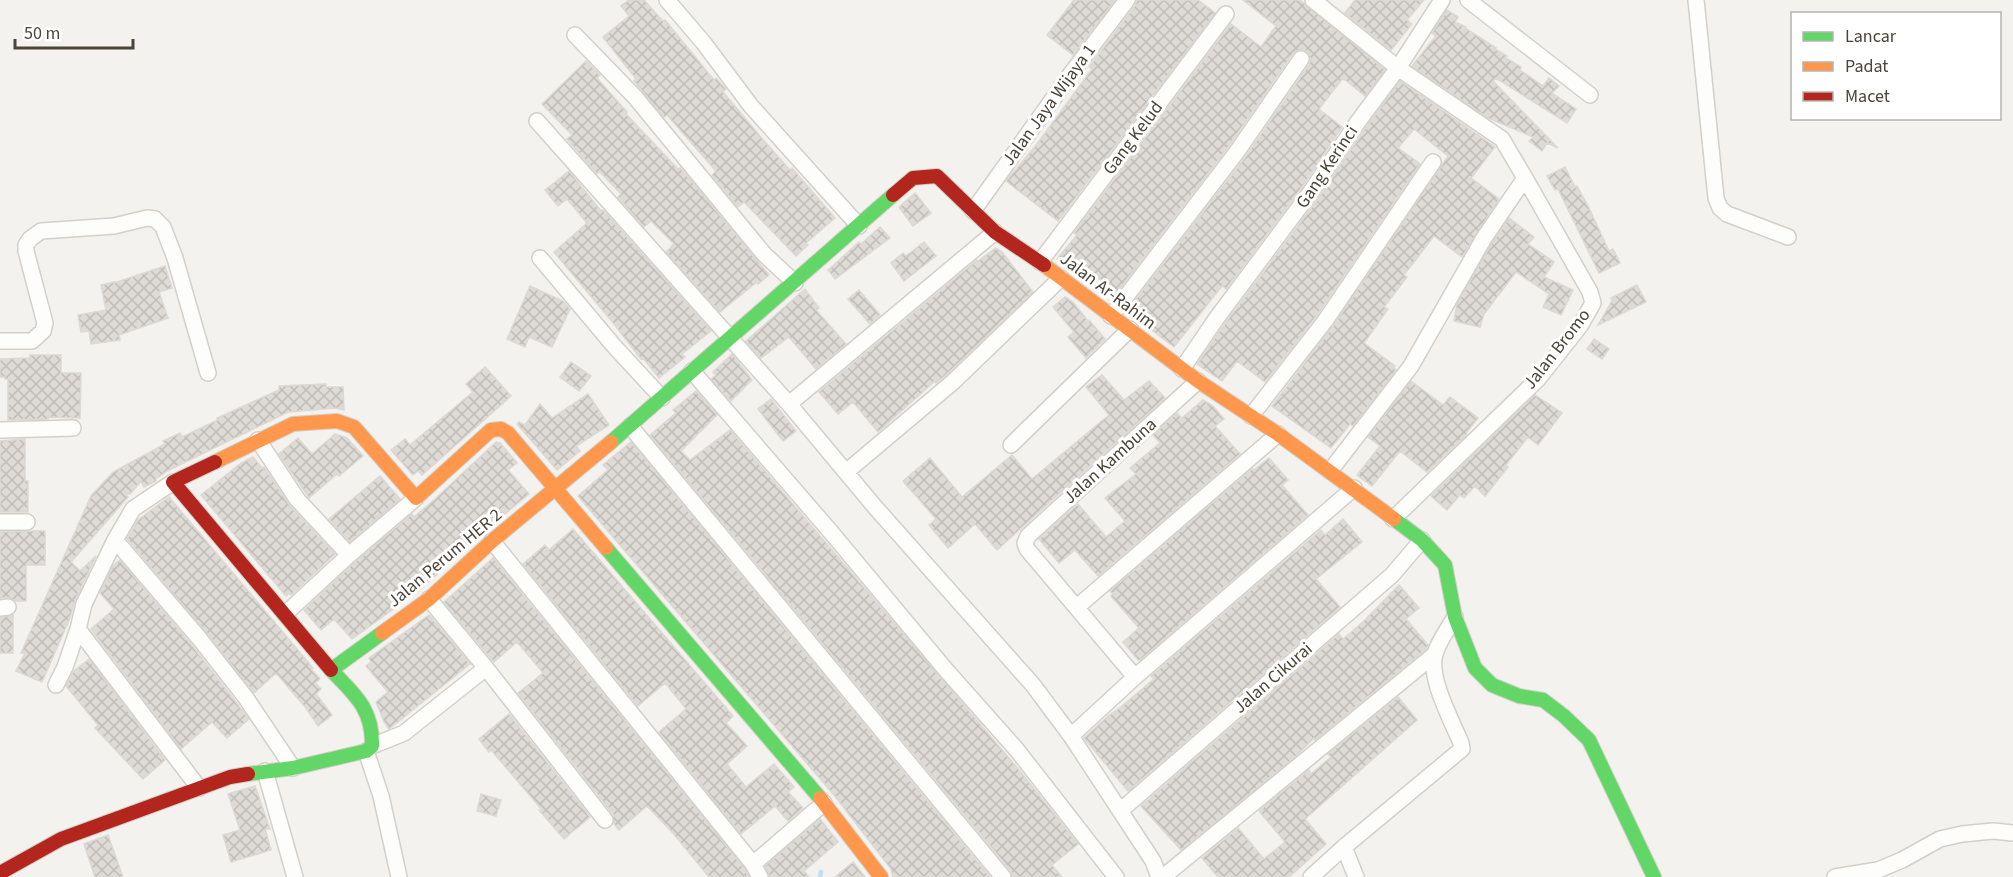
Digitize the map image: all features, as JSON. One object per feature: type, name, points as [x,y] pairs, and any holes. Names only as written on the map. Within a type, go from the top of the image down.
[{"type":"street","points":[[667,0],[703,42],[751,105],[859,226]]},
{"type":"street","name":"Jalan Jaya Wijaya 1","points":[[973,211],[1070,75],[1127,0]]},
{"type":"street","points":[[1312,0],[1398,68],[1502,140],[1525,178],[1484,238],[1411,366],[1330,471]]},
{"type":"street","name":"Gang Kerinci","points":[[1182,369],[1311,193],[1442,0]]},
{"type":"street","points":[[1468,0],[1590,95]]},
{"type":"street","points":[[1696,0],[1716,198],[1720,208],[1727,214],[1788,237]]},
{"type":"street","name":"Gang Kelud","points":[[1040,262],[1226,14]]},
{"type":"street","points":[[576,35],[635,97],[764,254],[795,283]]},
{"type":"street","points":[[1111,316],[1236,153],[1302,59]]},
{"type":"street","points":[[537,121],[789,404],[1034,685],[1071,736],[1153,861],[1161,877],[1434,655],[1455,617]]},
{"type":"street","points":[[1251,416],[1325,321],[1433,162]]},
{"type":"street","name":"Jalan Ar-Rahim","points":[[859,226],[913,178],[937,176],[994,232],[1040,262],[1198,381],[1278,434],[1422,540],[1445,565],[1455,617],[1475,668],[1492,685],[1519,696],[1543,700],[1589,740],[1654,877]]},
{"type":"street","name":"Jalan Bromo","points":[[1393,519],[1538,379],[1580,326],[1593,303],[1590,292],[1525,178]]},
{"type":"street","points":[[0,341],[32,341],[43,331],[45,323],[26,250],[30,239],[41,231],[114,226],[147,218],[155,219],[163,227],[175,258],[208,373]]},
{"type":"street","name":"Jalan Perum HER 2","points":[[331,670],[429,599],[492,541],[630,426],[859,226]]},
{"type":"street","points":[[789,404],[994,232]]},
{"type":"street","points":[[540,258],[614,346],[662,398]]},
{"type":"street","points":[[846,472],[953,382],[1061,278]]},
{"type":"street","points":[[1011,445],[1130,329]]},
{"type":"street","points":[[692,371],[946,670],[1017,750],[1116,877]]},
{"type":"street","name":"Jalan Kambuna","points":[[1077,607],[1027,549],[1025,543],[1028,536],[1198,381]]},
{"type":"street","points":[[56,686],[78,629],[84,604],[115,540],[133,509],[173,482],[293,424],[337,421],[354,427],[416,498]]},
{"type":"street","points":[[630,426],[1003,877]]},
{"type":"street","points":[[0,430],[73,428]]},
{"type":"street","points":[[285,614],[491,430],[501,429],[508,433],[556,488],[824,803],[881,877]]},
{"type":"street","points":[[1135,676],[1077,607],[1278,434]]},
{"type":"street","points":[[258,440],[297,499],[349,555]]},
{"type":"street","points":[[173,482],[368,711],[373,732],[369,748],[399,877]]},
{"type":"street","points":[[1071,736],[1135,676],[1354,488]]},
{"type":"street","points":[[0,522],[27,522]]},
{"type":"street","points":[[115,540],[199,638],[246,698],[293,768]]},
{"type":"street","name":"Jalan Cikurai","points":[[1120,811],[1392,575],[1422,540]]},
{"type":"street","points":[[492,541],[756,870],[824,803]]},
{"type":"street","points":[[429,599],[605,820]]},
{"type":"street","points":[[78,629],[199,788]]},
{"type":"street","points":[[1311,877],[1462,749],[1440,693],[1434,655]]},
{"type":"street","points":[[0,873],[61,839],[230,777],[293,768],[369,748],[404,733],[486,668]]},
{"type":"street","points":[[265,771],[295,877]]},
{"type":"street","points":[[1835,877],[1878,870],[1940,839],[1992,831],[2013,833]]},
{"type":"street","points":[[1344,847],[1356,877]]},
{"type":"building","points":[[629,0],[644,0],[663,21],[665,20],[714,80],[716,78],[726,89],[723,92],[760,136],[790,170],[792,168],[835,218],[806,243],[808,245],[796,256],[744,202],[738,207],[712,175],[716,171],[667,115],[664,117],[634,81],[636,79],[603,37],[629,16],[621,6]]},
{"type":"building","points":[[1074,0],[1115,0],[1073,55],[1047,35]]},
{"type":"building","points":[[1137,0],[1198,0],[1215,13],[1058,221],[1006,181],[1037,144],[1092,69],[1089,67],[1135,6]]},
{"type":"building","points":[[1243,0],[1300,0],[1385,70],[1365,96],[1343,78],[1319,109],[1342,127],[1302,187],[1226,289],[1222,286],[1174,347],[1127,311],[1244,159],[1309,65],[1311,59],[1307,51],[1301,49],[1293,53],[1228,147],[1117,292],[1082,266],[1076,273],[1057,259],[1077,235],[1074,233],[1231,24],[1261,47],[1276,26]]},
{"type":"building","points":[[1355,0],[1424,0],[1407,20],[1412,24],[1391,50],[1345,13]]},
{"type":"building","points":[[1447,10],[1458,17],[1455,22],[1466,27],[1507,56],[1506,58],[1521,67],[1520,70],[1543,86],[1549,78],[1559,86],[1552,93],[1576,109],[1567,123],[1496,78],[1493,81],[1558,148],[1547,143],[1542,151],[1529,141],[1533,137],[1488,118],[1412,66],[1436,36],[1432,33]]},
{"type":"building","points":[[586,61],[600,75],[597,78],[627,112],[626,114],[690,179],[769,275],[720,312],[666,252],[674,244],[651,221],[644,227],[618,197],[621,194],[600,172],[597,174],[567,139],[572,135],[542,104]]},
{"type":"building","points":[[1400,81],[1495,147],[1471,178],[1499,199],[1462,257],[1434,236],[1404,275],[1407,277],[1384,307],[1388,309],[1364,343],[1395,366],[1396,370],[1353,426],[1350,424],[1331,448],[1272,406],[1333,326],[1448,156],[1414,129],[1398,148],[1420,164],[1317,315],[1265,382],[1237,361],[1222,381],[1197,364],[1318,199]]},
{"type":"building","points":[[1565,167],[1589,208],[1609,251],[1613,249],[1620,263],[1599,273],[1558,189],[1555,190],[1547,176]]},
{"type":"building","points":[[569,171],[601,211],[603,210],[711,331],[682,354],[685,357],[659,378],[554,252],[587,223],[567,199],[558,206],[545,190]]},
{"type":"building","points":[[915,193],[931,213],[913,226],[899,207]]},
{"type":"building","points":[[1509,218],[1534,237],[1528,244],[1554,262],[1544,277],[1573,290],[1561,315],[1543,307],[1549,294],[1516,272],[1484,314],[1480,327],[1454,321],[1457,304]]},
{"type":"building","points":[[880,227],[890,238],[835,279],[828,270],[859,242],[861,244]]},
{"type":"building","points":[[924,242],[936,256],[904,281],[891,263],[903,253],[906,256]]},
{"type":"building","points":[[996,248],[1002,252],[1033,292],[946,375],[936,383],[935,381],[878,432],[853,402],[838,414],[819,392],[977,260]]},
{"type":"building","points":[[165,266],[172,288],[159,292],[168,318],[119,335],[120,340],[91,344],[89,331],[81,332],[78,315],[106,310],[101,285]]},
{"type":"building","points":[[1637,285],[1646,302],[1598,325],[1612,301],[1611,298]]},
{"type":"building","points":[[530,286],[563,301],[570,309],[552,347],[529,337],[525,347],[507,339]]},
{"type":"building","points":[[805,289],[819,308],[816,310],[846,344],[816,369],[789,337],[761,358],[746,341]]},
{"type":"building","points":[[859,290],[880,315],[870,324],[848,299]]},
{"type":"building","points":[[1065,297],[1073,302],[1105,339],[1086,358],[1068,337],[1074,332],[1053,307]]},
{"type":"building","points":[[1594,339],[1609,349],[1602,359],[1587,349]]},
{"type":"building","points":[[732,354],[752,380],[731,401],[711,379],[716,375],[713,372]]},
{"type":"building","points":[[30,355],[61,355],[61,373],[81,373],[80,418],[48,417],[48,419],[8,420],[8,379],[0,377],[0,359],[30,358]]},
{"type":"building","points":[[571,362],[591,376],[579,391],[560,377]]},
{"type":"building","points":[[485,367],[511,396],[422,475],[418,471],[413,475],[391,450],[405,439],[410,445],[473,392],[466,384]]},
{"type":"building","points":[[1102,375],[1124,400],[1149,381],[1165,398],[997,550],[975,524],[948,548],[929,525],[936,519],[903,481],[930,458],[962,497],[1012,455],[1032,479],[1109,415],[1086,387]]},
{"type":"building","points":[[1411,381],[1443,405],[1450,397],[1478,418],[1467,434],[1427,472],[1400,451],[1372,486],[1357,475],[1380,446],[1368,437]]},
{"type":"building","points":[[326,384],[326,387],[343,387],[344,410],[336,408],[288,412],[167,471],[156,481],[144,487],[141,481],[131,493],[126,495],[128,497],[71,562],[80,571],[96,556],[75,600],[70,618],[42,682],[16,671],[25,653],[21,653],[91,496],[113,472],[165,444],[163,441],[180,433],[182,437],[218,420],[217,418],[279,390],[279,386]]},
{"type":"building","points":[[696,391],[717,415],[681,451],[690,460],[730,430],[1020,771],[1078,844],[1052,865],[1062,877],[1013,877],[1011,871],[650,435],[676,413],[673,410]]},
{"type":"building","points":[[588,394],[609,425],[576,446],[580,451],[557,470],[517,424],[519,422],[525,425],[540,404],[552,418]]},
{"type":"building","points":[[1535,395],[1562,413],[1538,445],[1528,437],[1485,496],[1475,486],[1464,498],[1460,495],[1447,510],[1431,496]]},
{"type":"building","points":[[771,399],[796,431],[783,441],[758,409]]},
{"type":"building","points":[[1203,400],[1213,406],[1224,419],[1215,426],[1240,454],[1098,576],[1075,550],[1059,563],[1039,539],[1078,504],[1106,537],[1125,521],[1105,498],[1136,474],[1130,468],[1160,443],[1153,435],[1177,413],[1182,418]]},
{"type":"building","points":[[335,434],[347,438],[363,456],[309,498],[279,454],[298,438],[312,454]]},
{"type":"building","points":[[25,439],[28,512],[0,512],[0,441]]},
{"type":"building","points":[[496,442],[500,443],[517,463],[508,470],[529,494],[483,532],[421,589],[352,639],[334,619],[321,630],[304,610],[355,562],[412,514],[414,517],[435,499]]},
{"type":"building","points":[[631,442],[990,877],[893,877],[891,869],[834,795],[578,496],[608,470],[603,465]]},
{"type":"building","points":[[253,457],[262,468],[264,467],[290,506],[335,554],[291,595],[290,593],[286,596],[201,495],[240,464]]},
{"type":"building","points":[[1269,458],[1288,480],[1282,485],[1308,515],[1139,661],[1123,642],[1139,628],[1111,596],[1113,594],[1110,591],[1252,469],[1254,470]]},
{"type":"building","points":[[380,476],[400,499],[350,542],[329,519]]},
{"type":"building","points":[[169,497],[313,668],[311,669],[320,679],[315,683],[321,689],[316,694],[332,715],[318,726],[276,673],[254,693],[127,539],[138,520]]},
{"type":"building","points":[[1343,519],[1362,542],[1316,579],[1340,607],[1128,791],[1084,738],[1154,679],[1151,676],[1321,530],[1325,535]]},
{"type":"building","points":[[573,529],[733,716],[726,723],[747,746],[727,764],[746,787],[774,764],[794,787],[788,792],[803,808],[788,821],[775,806],[741,834],[659,732],[686,709],[683,705],[665,683],[638,706],[523,564],[545,545],[549,550]]},
{"type":"building","points":[[45,531],[45,565],[26,565],[26,601],[0,598],[0,532]]},
{"type":"building","points":[[493,558],[745,869],[749,877],[709,877],[647,806],[619,830],[614,824],[613,814],[518,693],[543,673],[540,669],[517,642],[494,662],[444,602]]},
{"type":"building","points":[[120,560],[191,644],[249,719],[227,738],[212,722],[181,749],[91,629],[114,609],[100,593],[113,566]]},
{"type":"building","points":[[1399,585],[1419,608],[1406,619],[1428,645],[1426,649],[1315,740],[1314,738],[1296,756],[1181,850],[1141,806],[1339,634],[1343,639],[1363,622]]},
{"type":"building","points":[[13,615],[13,653],[0,653],[0,618]]},
{"type":"building","points":[[429,615],[470,664],[389,729],[376,702],[388,692],[366,666],[371,662],[369,658]]},
{"type":"building","points":[[89,659],[165,760],[143,779],[95,728],[98,725],[66,686],[73,672]]},
{"type":"building","points":[[1398,697],[1417,720],[1305,819],[1326,844],[1289,877],[1218,877],[1202,858],[1238,828],[1264,859],[1285,842],[1259,811],[1309,770],[1311,774],[1331,757],[1328,754]]},
{"type":"building","points":[[509,714],[590,817],[564,839],[539,810],[543,811],[479,739]]},
{"type":"building","points":[[255,786],[270,829],[265,829],[271,850],[231,862],[223,835],[240,830],[228,794]]},
{"type":"building","points":[[481,794],[501,800],[496,816],[477,811]]},
{"type":"building","points":[[820,819],[838,842],[804,871],[809,877],[770,877],[765,866]]},
{"type":"building","points":[[108,835],[123,877],[95,877],[84,844]]},
{"type":"building","points":[[853,862],[865,877],[835,877]]},
{"type":"waterway","points":[[820,877],[821,872]]},
{"type":"traffic: fast","points":[[611,442],[893,195]]},
{"type":"traffic: fast","points":[[1394,519],[1422,540],[1445,565],[1455,617],[1475,668],[1492,685],[1519,696],[1543,700],[1589,740],[1654,877]]},
{"type":"traffic: fast","points":[[606,548],[820,798]]},
{"type":"traffic: fast","points":[[248,774],[293,768],[366,751],[372,746],[372,733],[366,712],[355,695],[331,670],[382,633]]},
{"type":"traffic: slow","points":[[1044,265],[1198,381],[1278,434],[1394,519]]},
{"type":"traffic: slow","points":[[215,462],[293,424],[337,421],[354,427],[416,498],[491,430],[501,429],[508,433],[606,548]]},
{"type":"traffic: slow","points":[[382,633],[429,599],[492,541],[611,442]]},
{"type":"traffic: slow","points":[[820,798],[881,877]]},
{"type":"traffic: jam","points":[[893,195],[913,178],[937,176],[995,232],[1044,265]]},
{"type":"traffic: jam","points":[[215,462],[173,482],[331,670]]},
{"type":"traffic: jam","points":[[0,873],[61,839],[230,777],[248,774]]}]
